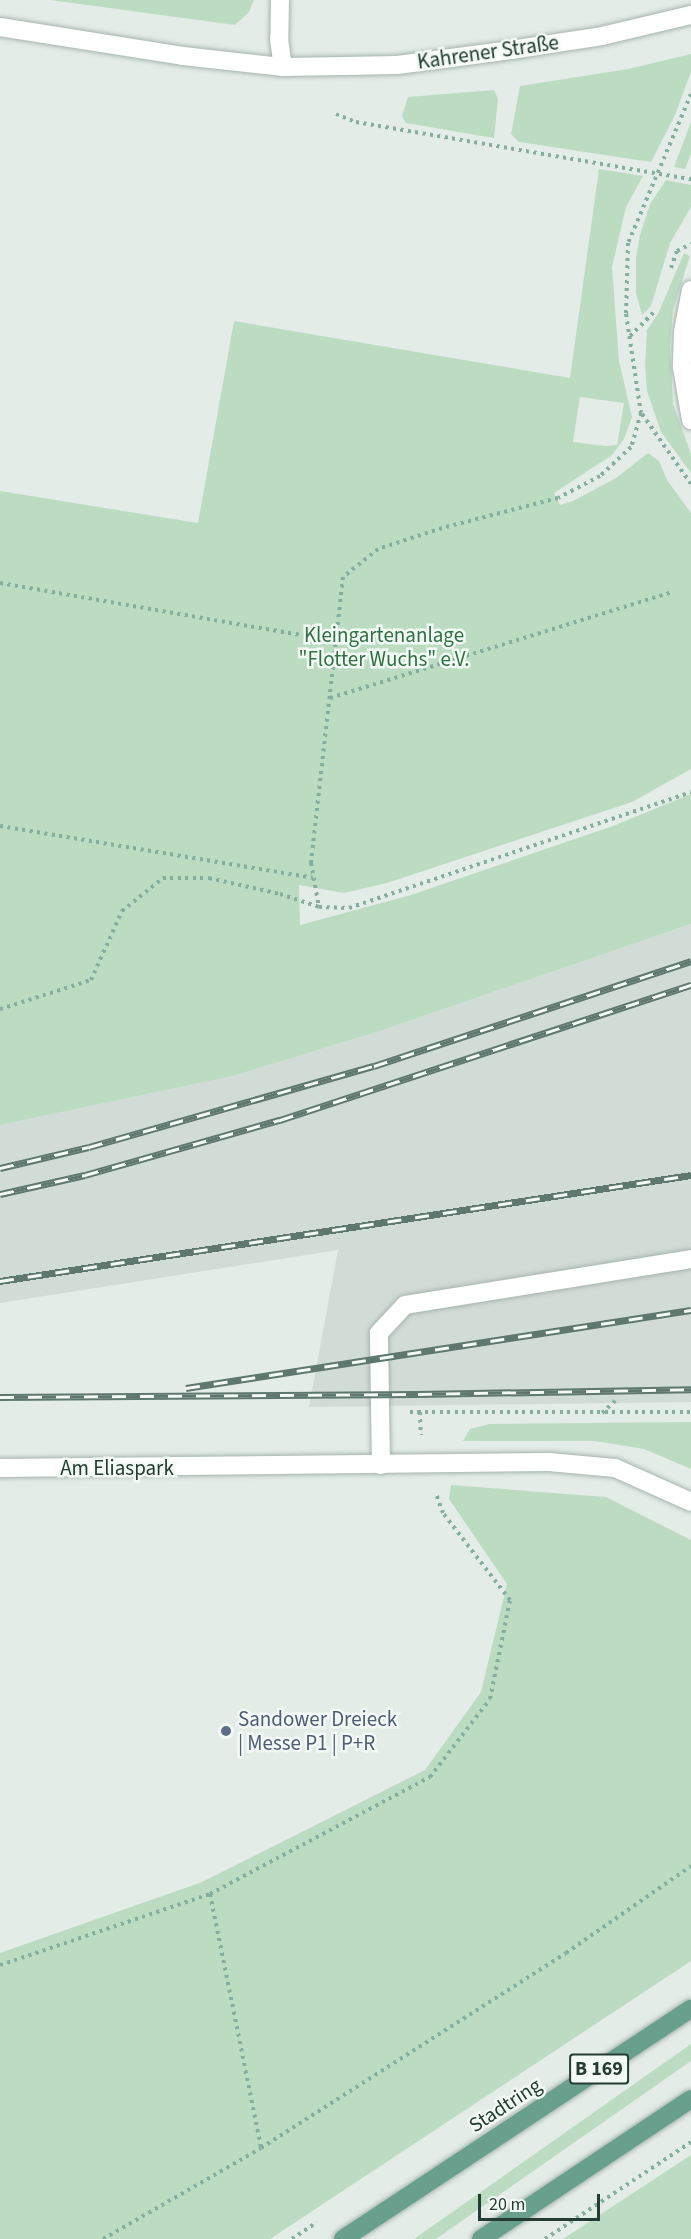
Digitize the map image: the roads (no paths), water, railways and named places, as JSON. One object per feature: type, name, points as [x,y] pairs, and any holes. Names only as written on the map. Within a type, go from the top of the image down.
[{"type":"main road","name":"Stadtring","points":[[343,2239],[691,2009]]},
{"type":"main road","points":[[481,2239],[691,2100]]},
{"type":"street","points":[[280,0],[279,39],[283,67]]},
{"type":"street","name":"Kahrener Straße","points":[[0,27],[183,56],[283,67],[398,64],[500,52],[602,36],[691,15]]},
{"type":"street","points":[[691,290],[683,332],[682,355],[685,393],[691,420]]},
{"type":"street","points":[[381,1465],[379,1333],[405,1305],[691,1259]]},
{"type":"street","name":"Am Eliaspark","points":[[0,1468],[549,1462],[615,1468],[691,1502]]},
{"type":"railway","points":[[0,1168],[89,1147],[374,1066],[691,961]]},
{"type":"railway","points":[[0,1194],[85,1175],[280,1120],[691,985]]},
{"type":"railway","points":[[0,1281],[691,1175]]},
{"type":"railway","points":[[186,1388],[691,1310]]},
{"type":"railway","points":[[0,1397],[418,1394],[691,1389]]},
{"type":"place","name":"Sandower Dreieck | Messe P1 | P+R","points":[[226,1731]]},
{"type":"park label","name":"Kleingartenanlage \"Flotter Wuchs\" e.V.","points":[[384,647]]}]
